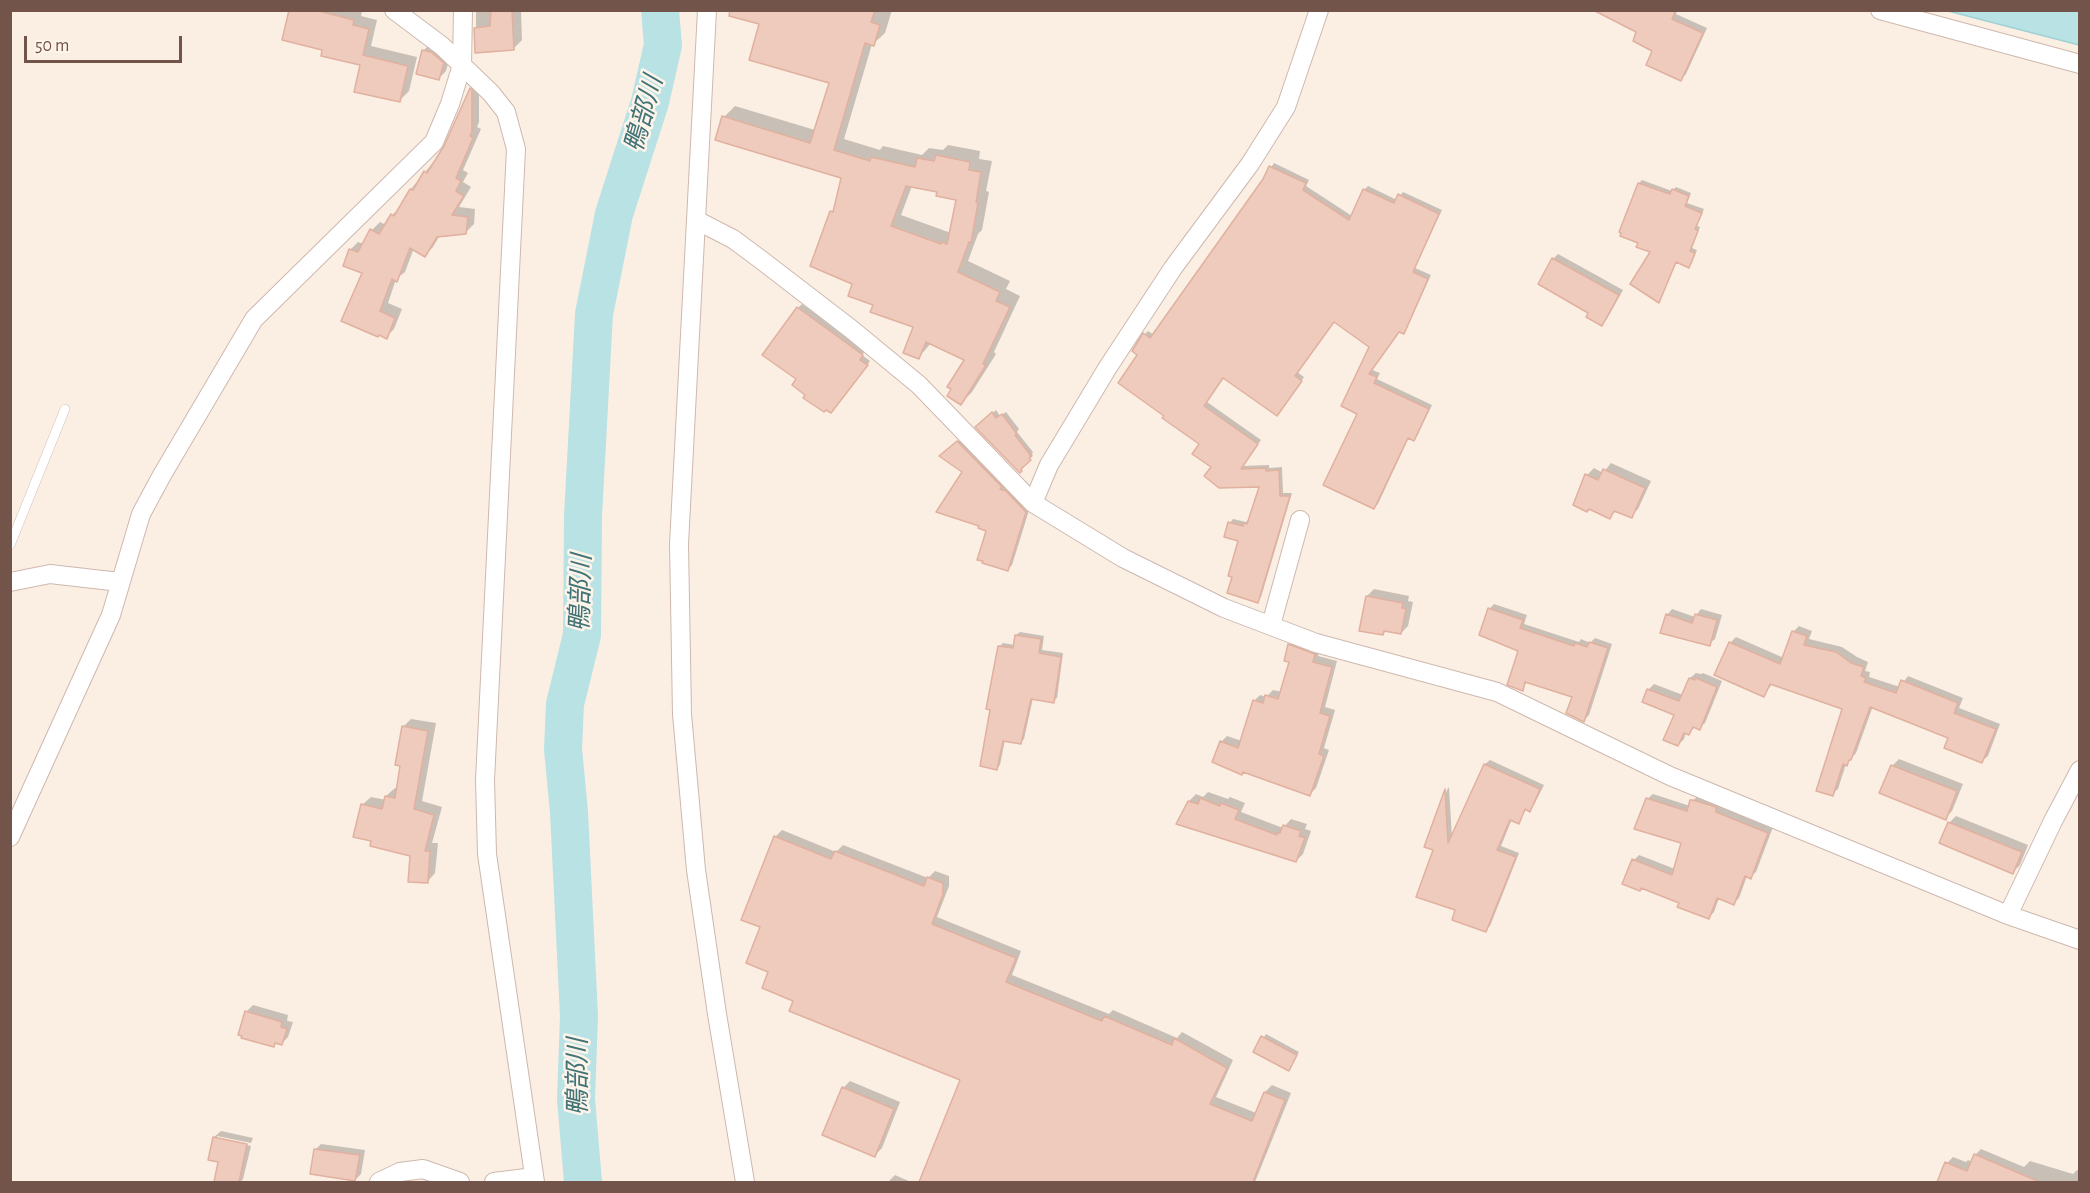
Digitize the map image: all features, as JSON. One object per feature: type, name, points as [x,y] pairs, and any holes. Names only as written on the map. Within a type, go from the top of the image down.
[{"type":"street","points":[[394,10],[442,46],[491,93],[506,112],[516,149],[485,780],[487,854],[535,1180],[494,1182]]},
{"type":"street","points":[[10,837],[111,615],[141,514],[254,318],[434,142],[450,104],[462,65],[464,10]]},
{"type":"street","points":[[707,10],[679,544],[682,714],[696,870],[745,1182]]},
{"type":"street","points":[[1033,503],[1049,465],[1108,367],[1173,268],[1250,164],[1286,107],[1319,10]]},
{"type":"street","points":[[1880,10],[2079,64]]},
{"type":"street","points":[[696,220],[733,240],[760,259],[852,329],[919,385],[1033,503],[1123,558],[1224,608],[1316,643],[1497,692],[1670,776],[2008,915],[2079,940]]},
{"type":"street","points":[[1271,625],[1300,520]]},
{"type":"street","points":[[10,582],[50,574],[120,582]]},
{"type":"street","points":[[2008,915],[2079,770]]},
{"type":"street","points":[[379,1182],[400,1172],[423,1169],[460,1182]]},
{"type":"lane","points":[[10,545],[65,409]]},
{"type":"water","points":[[1948,11],[2079,11],[2079,45]]},
{"type":"building","points":[[289,10],[315,10],[354,20],[353,25],[369,29],[363,55],[408,66],[400,102],[354,92],[360,65],[321,56],[322,50],[282,40]]},
{"type":"building","points":[[491,10],[512,10],[514,50],[475,53],[474,28],[490,26]]},
{"type":"building","points":[[730,10],[875,10],[871,22],[880,25],[874,46],[865,43],[834,150],[870,161],[871,157],[915,167],[917,158],[934,161],[936,155],[970,162],[969,170],[981,172],[971,243],[969,242],[958,272],[1000,292],[996,301],[1010,307],[983,364],[986,365],[961,405],[947,396],[951,389],[947,387],[964,360],[926,342],[919,359],[903,353],[913,327],[870,312],[873,305],[848,296],[852,284],[810,266],[830,211],[833,212],[841,178],[715,140],[722,116],[810,143],[829,83],[749,60],[759,24],[729,16]],"holes":[[[906,186],[937,192],[936,196],[956,200],[947,244],[941,242],[941,244],[891,226]]]},
{"type":"building","points":[[1593,10],[1676,10],[1672,19],[1703,33],[1681,81],[1646,65],[1652,51],[1633,41],[1636,32]]},
{"type":"building","points":[[422,50],[431,52],[444,63],[439,80],[416,74]]},
{"type":"building","points":[[470,88],[472,90],[472,132],[470,136],[473,138],[456,178],[461,181],[456,191],[464,196],[452,215],[468,217],[466,234],[437,237],[425,257],[410,248],[397,282],[392,279],[380,311],[395,318],[387,339],[341,321],[362,273],[343,266],[349,249],[358,252],[370,229],[379,234],[391,214],[394,216],[410,189],[413,190],[424,171],[427,173],[444,146]]},
{"type":"building","points":[[1269,166],[1306,183],[1303,190],[1349,220],[1363,189],[1394,203],[1398,194],[1439,214],[1413,272],[1428,279],[1404,334],[1399,332],[1369,374],[1377,377],[1374,383],[1429,409],[1414,441],[1408,438],[1374,509],[1323,485],[1357,414],[1341,406],[1369,347],[1334,322],[1295,376],[1302,381],[1277,416],[1223,378],[1204,406],[1258,444],[1241,469],[1279,470],[1280,496],[1290,496],[1258,603],[1227,593],[1232,577],[1228,576],[1238,541],[1224,537],[1228,522],[1243,526],[1243,523],[1247,524],[1259,487],[1219,488],[1204,476],[1211,467],[1192,454],[1199,444],[1118,383],[1137,355],[1132,351],[1143,333],[1150,338],[1263,179]]},
{"type":"building","points":[[1638,183],[1670,194],[1672,189],[1689,196],[1685,206],[1702,213],[1695,229],[1698,231],[1690,251],[1695,253],[1689,268],[1676,262],[1659,303],[1630,284],[1650,252],[1636,247],[1638,243],[1620,236],[1619,232]]},
{"type":"building","points":[[1552,258],[1619,295],[1602,326],[1586,317],[1588,313],[1538,284]]},
{"type":"building","points":[[797,307],[863,355],[860,360],[868,365],[831,413],[826,410],[824,412],[803,398],[805,395],[792,385],[796,379],[762,355]]},
{"type":"building","points":[[992,412],[996,418],[1002,414],[1031,456],[1029,458],[1031,460],[1021,469],[1020,473],[975,427]]},
{"type":"building","points":[[957,441],[1002,487],[1000,489],[1006,491],[1026,512],[1008,571],[977,560],[986,531],[978,528],[979,526],[936,512],[962,472],[939,456]]},
{"type":"building","points":[[1603,469],[1645,488],[1632,518],[1614,511],[1610,519],[1589,509],[1587,512],[1573,505],[1585,474],[1598,480]]},
{"type":"building","points":[[1366,596],[1403,603],[1402,608],[1406,609],[1401,634],[1384,631],[1383,635],[1359,631]]},
{"type":"building","points":[[1488,608],[1523,620],[1520,628],[1574,646],[1575,643],[1587,647],[1589,642],[1608,648],[1584,722],[1566,713],[1572,697],[1525,682],[1523,691],[1507,685],[1518,651],[1479,635]]},
{"type":"building","points":[[1666,614],[1692,623],[1695,614],[1717,620],[1710,646],[1660,633]]},
{"type":"building","points":[[1792,631],[1807,636],[1804,645],[1836,652],[1851,663],[1864,667],[1861,676],[1866,678],[1864,682],[1896,693],[1901,680],[1958,703],[1954,713],[1996,729],[1982,763],[1944,748],[1948,738],[1870,707],[1851,760],[1847,766],[1843,764],[1833,796],[1816,791],[1842,709],[1770,684],[1764,697],[1714,675],[1729,642],[1780,664]]},
{"type":"building","points":[[1015,635],[1041,639],[1039,653],[1061,657],[1054,703],[1031,699],[1021,744],[1003,741],[997,770],[980,766],[990,710],[986,709],[998,646],[1013,648]]},
{"type":"building","points":[[1288,644],[1315,654],[1313,662],[1332,667],[1320,713],[1330,716],[1319,754],[1324,756],[1310,796],[1243,772],[1242,775],[1212,762],[1220,741],[1238,748],[1253,700],[1263,703],[1265,695],[1278,699],[1289,662],[1284,661]]},
{"type":"building","points":[[1689,678],[1695,680],[1696,678],[1717,687],[1700,730],[1693,727],[1689,735],[1684,733],[1678,746],[1663,740],[1674,715],[1642,702],[1647,689],[1679,701]]},
{"type":"building","points":[[402,726],[428,731],[414,809],[434,815],[425,851],[430,851],[428,883],[408,882],[410,856],[370,846],[371,841],[353,837],[361,804],[382,809],[385,796],[395,798],[400,766],[395,765]]},
{"type":"building","points":[[1484,764],[1540,789],[1530,812],[1525,809],[1519,824],[1510,820],[1497,850],[1516,857],[1486,932],[1452,920],[1455,910],[1416,897],[1433,850],[1424,847],[1445,789],[1448,843]]},
{"type":"building","points":[[1891,765],[1957,791],[1946,820],[1879,793]]},
{"type":"building","points":[[1200,798],[1239,810],[1235,819],[1277,835],[1283,825],[1301,831],[1299,836],[1305,838],[1296,862],[1176,824],[1188,801],[1198,804]]},
{"type":"building","points":[[1646,798],[1687,811],[1690,800],[1693,800],[1716,807],[1716,812],[1768,833],[1751,879],[1745,876],[1734,905],[1717,898],[1709,919],[1677,907],[1679,903],[1641,888],[1640,891],[1622,884],[1632,859],[1672,875],[1681,843],[1634,829]]},
{"type":"building","points":[[1948,822],[2022,852],[2013,874],[1939,843]]},
{"type":"building","points":[[774,836],[831,859],[835,851],[924,886],[927,877],[943,883],[943,894],[932,924],[1016,958],[1006,982],[1102,1021],[1104,1016],[1172,1045],[1174,1038],[1227,1068],[1210,1104],[1252,1121],[1264,1092],[1285,1100],[1253,1182],[919,1182],[960,1080],[789,1011],[793,1001],[762,988],[768,972],[746,963],[760,927],[741,920]]},
{"type":"building","points":[[245,1011],[282,1022],[281,1027],[287,1029],[282,1045],[275,1043],[274,1047],[241,1038],[242,1036],[238,1035]]},
{"type":"building","points":[[1261,1036],[1297,1055],[1289,1071],[1253,1052]]},
{"type":"building","points":[[842,1087],[894,1109],[875,1157],[822,1135]]},
{"type":"building","points":[[213,1137],[247,1144],[239,1182],[214,1182],[218,1162],[208,1160]]},
{"type":"building","points":[[314,1149],[360,1155],[355,1181],[310,1174]]},
{"type":"building","points":[[1974,1154],[2040,1182],[1937,1182],[1945,1162],[1967,1171]]},
{"type":"waterway","name":"鴨部川","points":[[583,1182],[576,1099],[579,1016],[569,812],[563,749],[565,704],[582,635],[583,516],[594,314],[614,214],[650,102],[663,45],[660,10]]}]
